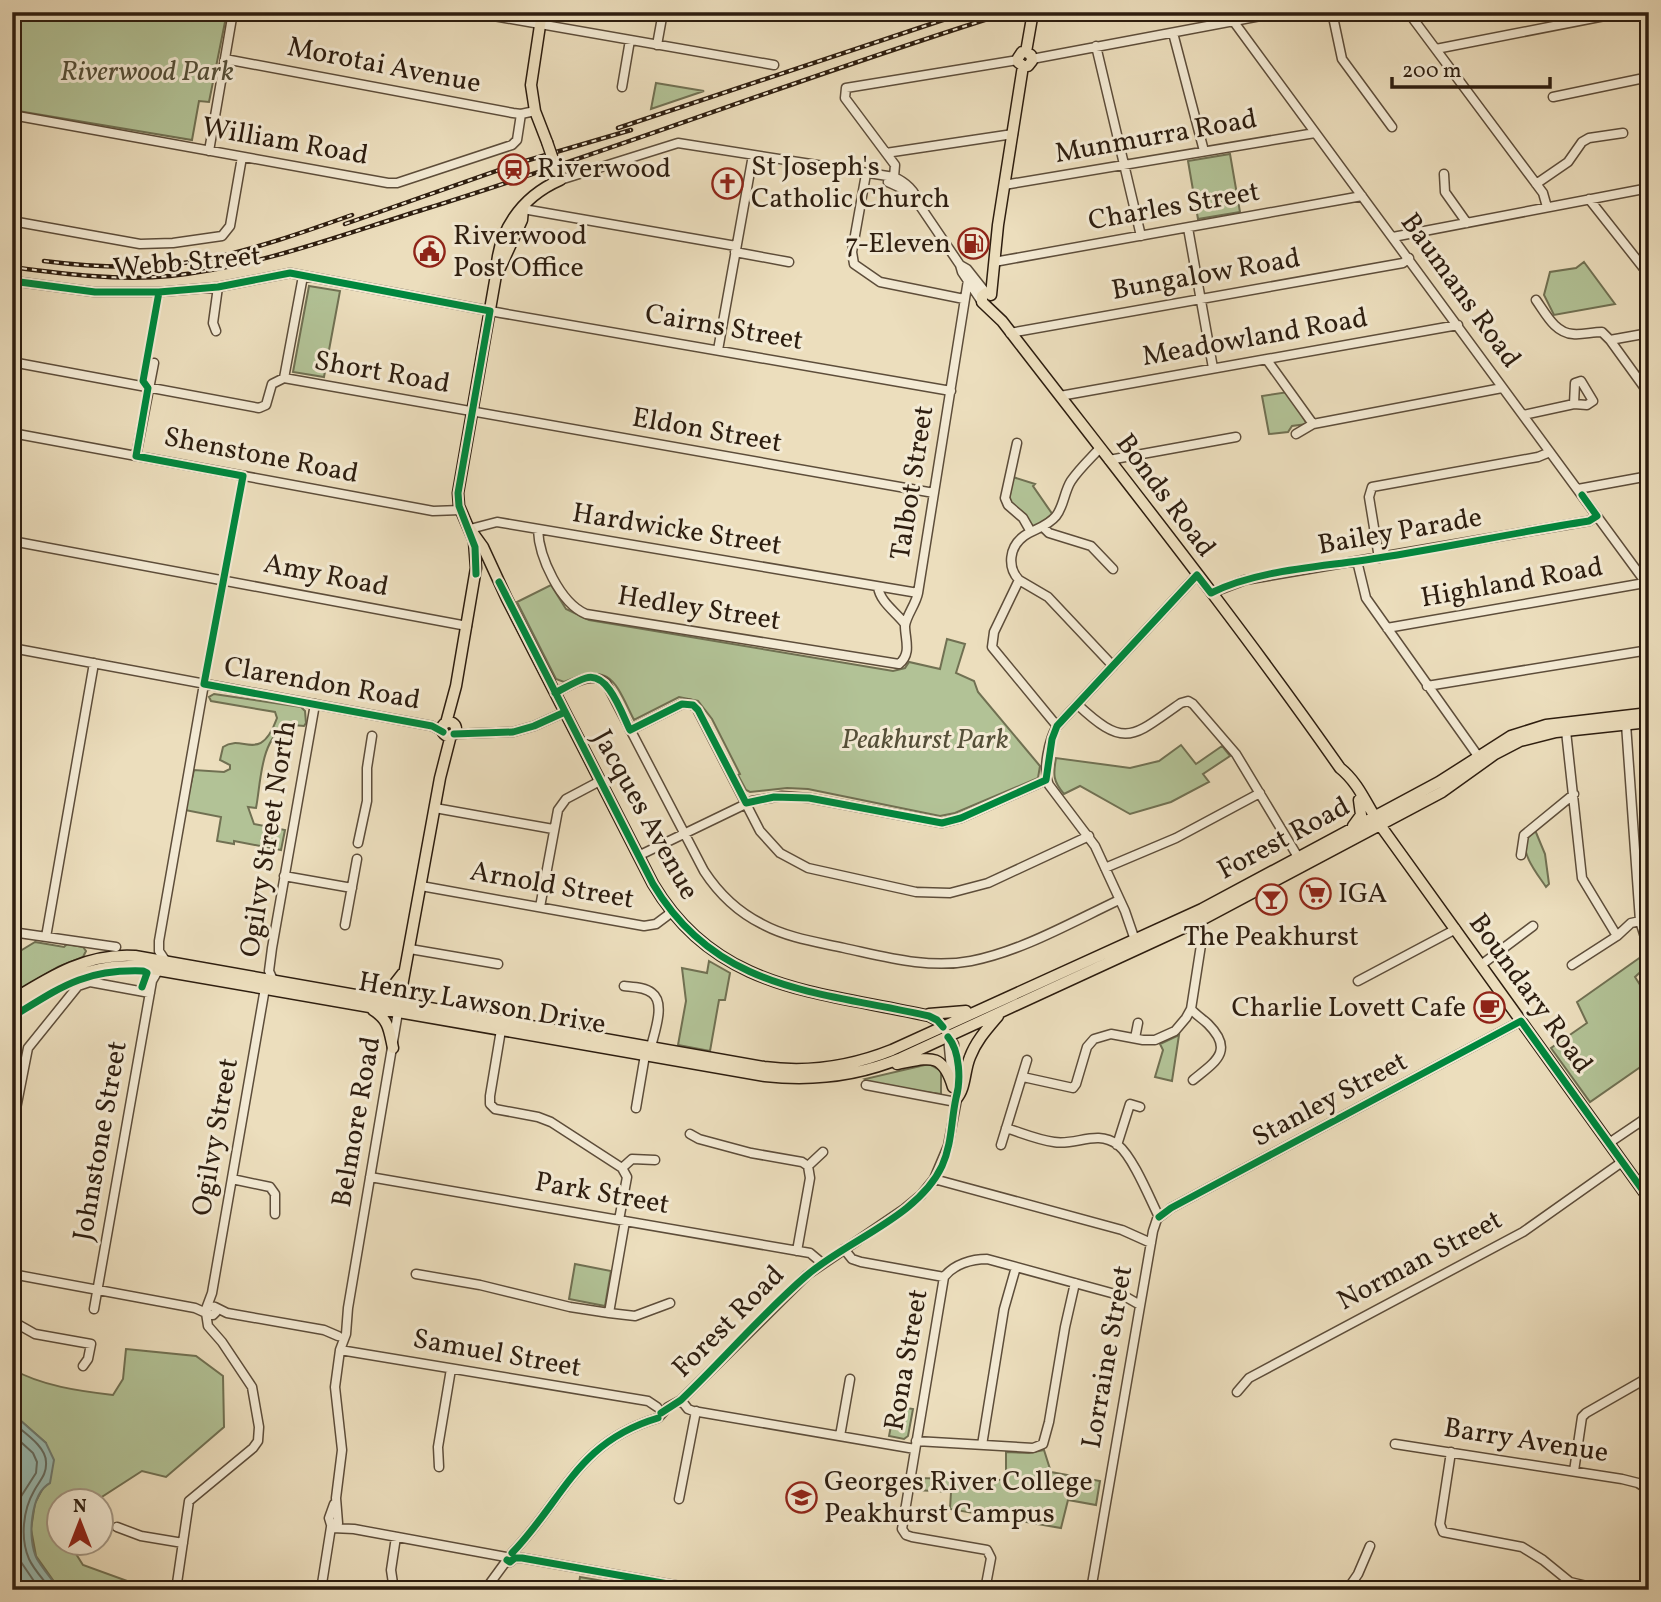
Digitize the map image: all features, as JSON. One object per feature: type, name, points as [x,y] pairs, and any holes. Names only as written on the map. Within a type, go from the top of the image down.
[{"type":"main road","points":[[542,12],[531,78],[535,111],[558,176]]},
{"type":"main road","points":[[1021,63],[1030,65],[1033,12]]},
{"type":"main road","name":"Bonds Road","points":[[1021,63],[994,262],[985,294],[1010,333],[1211,593],[1377,821]]},
{"type":"main road","name":"Belmore Road","points":[[399,1007],[476,574],[476,553],[470,529],[461,510],[458,489],[497,261],[504,234],[513,216],[558,176]]},
{"type":"main road","name":"Jacques Avenue","points":[[470,529],[483,547],[638,856],[671,912],[708,948],[759,977],[791,987],[919,1014],[935,1019],[945,1032]]},
{"type":"main road","points":[[476,574],[489,576],[499,582]]},
{"type":"main road","name":"Forest Road","points":[[1191,919],[1298,857],[1348,831],[1377,821],[1399,804],[1511,736],[1537,727],[1649,713]]},
{"type":"main road","name":"Forest Road","points":[[945,1032],[987,1007],[1191,919],[1377,821],[1442,792],[1512,745],[1538,735],[1649,722]]},
{"type":"main road","points":[[1348,831],[1360,817],[1362,800],[1381,806],[1399,804]]},
{"type":"main road","name":"Boundary Road","points":[[1377,821],[1649,1199]]},
{"type":"main road","name":"Forest Road","points":[[945,1032],[1000,1013],[1136,944]]},
{"type":"main road","name":"Henry Lawson Drive","points":[[12,1000],[57,972],[95,959],[127,955],[265,988],[369,1008],[399,1007],[788,1078],[826,1077],[874,1068],[945,1032]]},
{"type":"main road","name":"Henry Lawson Drive","points":[[12,1010],[79,973],[114,966],[146,967],[162,964],[346,994],[501,1030],[764,1067],[811,1069],[848,1064],[876,1056],[927,1034],[945,1032]]},
{"type":"main road","points":[[346,994],[389,991],[407,964]]},
{"type":"main road","points":[[919,1014],[954,1014],[987,1007]]},
{"type":"main road","points":[[369,1008],[386,1019],[393,1048]]},
{"type":"main road","points":[[956,1100],[962,1093],[974,1047],[1000,1013]]},
{"type":"main road","points":[[919,1014],[929,1023],[927,1034]]},
{"type":"main road","points":[[874,1068],[922,1059],[935,1060],[944,1066],[953,1087]]},
{"type":"street","points":[[209,151],[233,12]]},
{"type":"street","points":[[471,12],[774,65]]},
{"type":"street","points":[[657,45],[663,12]]},
{"type":"street","points":[[1030,56],[1282,12]]},
{"type":"street","points":[[1332,12],[1342,59],[1392,127]]},
{"type":"street","points":[[1408,12],[1536,184],[1547,207]]},
{"type":"street","points":[[1436,49],[1625,12]]},
{"type":"street","name":"Baumans Road","points":[[1234,22],[1646,584]]},
{"type":"street","points":[[1172,33],[1204,151]]},
{"type":"street","points":[[622,87],[630,40]]},
{"type":"street","points":[[1096,46],[1141,236]]},
{"type":"street","name":"Morotai Avenue","points":[[225,59],[521,114],[535,111]]},
{"type":"street","points":[[891,179],[895,165],[845,98],[845,90],[853,85],[1021,63]]},
{"type":"street","points":[[1553,97],[1649,77]]},
{"type":"street","name":"William Road","points":[[12,115],[382,183],[397,183],[516,143],[521,114]]},
{"type":"street","name":"Munmurra Road","points":[[1004,186],[1315,133]]},
{"type":"street","points":[[1536,184],[1568,162],[1582,142],[1589,138],[1623,133]]},
{"type":"street","points":[[886,153],[1013,134]]},
{"type":"street","points":[[874,139],[890,167],[891,179]]},
{"type":"street","points":[[558,176],[674,143],[891,179],[918,203],[968,280],[985,294]]},
{"type":"street","points":[[718,350],[753,155]]},
{"type":"street","points":[[12,221],[144,244],[219,236],[227,232],[242,157]]},
{"type":"street","points":[[866,174],[852,252],[854,264],[880,282],[964,299]]},
{"type":"street","points":[[1444,174],[1445,192],[1467,223]]},
{"type":"street","points":[[1393,237],[1649,188]]},
{"type":"street","name":"Charles Street","points":[[994,262],[1362,196]]},
{"type":"street","points":[[1590,199],[1649,275]]},
{"type":"street","points":[[523,209],[789,261]]},
{"type":"street","points":[[1188,228],[1213,369]]},
{"type":"street","name":"Bungalow Road","points":[[1010,333],[1403,262],[1409,258]]},
{"type":"street","points":[[960,264],[967,269],[985,294]]},
{"type":"street","name":"Webb Street","points":[[12,281],[95,292],[159,292],[218,286],[290,273],[490,311]]},
{"type":"street","points":[[12,362],[263,408],[272,384],[284,378],[303,276]]},
{"type":"street","name":"Talbot Street","points":[[903,660],[908,641],[905,624],[918,593],[968,280]]},
{"type":"street","points":[[216,331],[213,323],[218,286]]},
{"type":"street","points":[[964,310],[970,298],[985,294]]},
{"type":"street","points":[[1536,300],[1554,326],[1564,332],[1575,335],[1602,332],[1649,394]]},
{"type":"street","name":"Cairns Street","points":[[490,311],[951,391]]},
{"type":"street","name":"Meadowland Road","points":[[1060,396],[1458,325]]},
{"type":"street","points":[[1610,340],[1649,333]]},
{"type":"street","points":[[1267,360],[1313,424]]},
{"type":"street","points":[[136,456],[153,363]]},
{"type":"street","name":"Short Road","points":[[284,378],[472,413]]},
{"type":"street","points":[[1296,434],[1313,424],[1502,387]]},
{"type":"street","points":[[1523,415],[1574,404]]},
{"type":"street","name":"Eldon Street","points":[[472,413],[934,493]]},
{"type":"street","name":"Shenstone Road","points":[[12,433],[433,511],[461,510]]},
{"type":"street","points":[[1109,460],[1236,437]]},
{"type":"street","points":[[1017,443],[1005,498],[1008,505],[1023,518],[1031,532]]},
{"type":"street","points":[[1100,448],[1071,482],[1058,513],[1043,527],[1019,541],[1012,554],[1011,563],[1019,580],[1048,597],[1113,666]]},
{"type":"street","points":[[1379,558],[1369,497],[1372,487],[1538,457],[1550,452]]},
{"type":"street","points":[[1578,489],[1649,475]]},
{"type":"street","name":"Bailey Parade","points":[[1211,593],[1245,579],[1588,521],[1597,516]]},
{"type":"street","name":"Hardwicke Street","points":[[470,529],[493,522],[918,593]]},
{"type":"street","points":[[1043,527],[1049,533],[1091,546],[1112,569]]},
{"type":"street","name":"Hedley Street","points":[[538,530],[541,551],[562,594],[576,610],[586,614],[889,664],[903,660]]},
{"type":"street","name":"Amy Road","points":[[12,541],[467,626]]},
{"type":"street","points":[[1357,561],[1366,598],[1478,756]]},
{"type":"street","points":[[1136,944],[1089,836],[1046,780],[1053,735],[1057,726],[1197,575]]},
{"type":"street","points":[[1019,580],[992,636],[992,648],[1057,726]]},
{"type":"street","name":"Highland Road","points":[[1387,628],[1646,584]]},
{"type":"street","points":[[878,587],[882,599],[905,624]]},
{"type":"street","name":"Clarendon Road","points":[[12,648],[467,732],[492,734],[520,730],[565,712]]},
{"type":"street","points":[[1427,686],[1649,650]]},
{"type":"street","points":[[46,937],[94,663]]},
{"type":"street","points":[[555,693],[588,677],[599,678],[608,687],[699,864],[714,886],[739,910],[763,925],[805,940],[913,962],[961,962],[999,954],[1119,900]]},
{"type":"street","points":[[162,964],[159,941],[204,684]]},
{"type":"street","points":[[1078,705],[1106,729],[1128,733],[1147,727],[1181,702],[1191,702],[1230,747],[1298,857]]},
{"type":"street","name":"Ogilvy Street North","points":[[273,980],[269,971],[315,704]]},
{"type":"street","points":[[630,730],[682,704],[694,705],[767,839],[780,853],[796,863],[823,872],[929,893],[957,892],[981,886],[1089,836]]},
{"type":"street","points":[[1626,724],[1640,921],[1649,950]]},
{"type":"street","points":[[1566,731],[1582,878],[1617,936]]},
{"type":"street","points":[[358,843],[367,801],[367,768],[372,736]]},
{"type":"street","points":[[638,856],[746,803],[774,797],[802,797],[942,823],[961,818],[1046,780]]},
{"type":"street","points":[[540,907],[556,814],[563,802],[600,781]]},
{"type":"street","points":[[1105,868],[1176,838],[1260,793]]},
{"type":"street","points":[[1521,855],[1524,835],[1574,793]]},
{"type":"street","points":[[435,808],[553,829]]},
{"type":"street","points":[[345,925],[357,859]]},
{"type":"street","points":[[284,876],[352,888]]},
{"type":"street","name":"Arnold Street","points":[[421,886],[644,926],[656,923],[671,912]]},
{"type":"street","points":[[1023,1076],[1073,1088],[1087,1047],[1094,1039],[1107,1034],[1151,1041],[1169,1034],[1183,1022],[1191,1009],[1201,945],[1191,919]]},
{"type":"street","points":[[1572,965],[1617,936],[1631,923],[1640,921]]},
{"type":"street","points":[[1481,965],[1533,926]]},
{"type":"street","points":[[1358,981],[1455,929]]},
{"type":"street","points":[[12,932],[116,947]]},
{"type":"street","points":[[410,949],[498,964]]},
{"type":"street","name":"Johnstone Street","points":[[94,1309],[152,981],[162,964]]},
{"type":"street","points":[[146,967],[152,981]]},
{"type":"street","points":[[12,1129],[28,1048],[78,986],[90,982],[150,993]]},
{"type":"street","points":[[624,986],[645,989],[657,999],[658,1007],[636,1108]]},
{"type":"street","name":"Ogilvy Street","points":[[176,1590],[189,1501],[253,1448],[259,1436],[252,1387],[216,1333],[211,1310],[265,988]]},
{"type":"street","name":"Belmore Road","points":[[321,1590],[334,1526],[342,1454],[335,1395],[341,1333],[348,1308],[399,1007]]},
{"type":"street","points":[[1191,1009],[1208,1024],[1221,1045],[1222,1053],[1193,1080]]},
{"type":"street","name":"Stanley Street","points":[[1159,1217],[1171,1208],[1521,1021]]},
{"type":"street","points":[[1135,1038],[1138,1023]]},
{"type":"street","points":[[501,1030],[489,1107],[551,1122],[622,1168],[627,1177],[609,1314]]},
{"type":"street","name":"Forest Road","points":[[945,1032],[956,1100]]},
{"type":"street","name":"Forest Road","points":[[485,1590],[586,1460],[608,1442],[642,1423],[656,1410],[681,1400],[803,1279],[908,1206],[934,1179],[948,1146],[958,1094],[954,1043],[945,1032]]},
{"type":"street","points":[[1002,1145],[1027,1060]]},
{"type":"street","points":[[866,1085],[956,1100]]},
{"type":"street","points":[[1117,1145],[1130,1104],[1140,1107]]},
{"type":"street","points":[[1609,1143],[1649,1116]]},
{"type":"street","points":[[1006,1128],[1052,1142],[1074,1142],[1100,1137],[1117,1145],[1132,1163],[1159,1217]]},
{"type":"street","points":[[690,1134],[751,1153],[802,1162],[807,1166],[810,1178],[797,1251]]},
{"type":"street","points":[[807,1166],[823,1152]]},
{"type":"street","points":[[622,1168],[632,1158],[655,1160]]},
{"type":"street","name":"Norman Street","points":[[1237,1392],[1249,1378],[1523,1232],[1622,1162]]},
{"type":"street","name":"Park Street","points":[[370,1177],[814,1254],[822,1264]]},
{"type":"street","points":[[232,1179],[270,1187],[275,1194],[275,1214]]},
{"type":"street","points":[[934,1179],[1151,1242]]},
{"type":"street","name":"Lorraine Street","points":[[1091,1590],[1154,1225],[1159,1217]]},
{"type":"street","points":[[844,1249],[852,1259],[861,1262],[944,1277],[953,1268],[975,1259],[987,1259],[1076,1283],[1130,1300],[1140,1306]]},
{"type":"street","points":[[982,1445],[1004,1309],[1016,1267]]},
{"type":"street","points":[[12,1274],[341,1333]]},
{"type":"street","points":[[416,1274],[480,1285],[609,1314],[635,1316],[670,1303]]},
{"type":"street","name":"Rona Street","points":[[944,1277],[902,1523],[903,1532],[912,1537],[987,1550],[991,1558],[985,1590]]},
{"type":"street","points":[[681,1400],[688,1409],[696,1411],[840,1436],[915,1445],[1041,1446],[1045,1441],[1065,1326],[1076,1283]]},
{"type":"street","points":[[12,1321],[35,1334],[91,1344],[88,1359],[83,1366]]},
{"type":"street","name":"Samuel Street","points":[[340,1350],[656,1410]]},
{"type":"street","points":[[439,1467],[438,1447],[451,1369]]},
{"type":"street","points":[[1574,1471],[1583,1417],[1586,1413],[1649,1377]]},
{"type":"street","points":[[840,1436],[850,1379]]},
{"type":"street","points":[[679,1499],[696,1411]]},
{"type":"street","name":"Barry Avenue","points":[[1395,1444],[1633,1481],[1649,1490]]},
{"type":"street","points":[[1451,1452],[1440,1524],[1443,1532],[1522,1547],[1570,1582],[1604,1590]]},
{"type":"street","points":[[334,1526],[702,1590]]},
{"type":"street","points":[[117,1527],[141,1536],[183,1543]]},
{"type":"street","points":[[394,1590],[391,1570],[396,1537]]},
{"type":"street","points":[[1347,1590],[1358,1574],[1370,1546]]},
{"type":"green space","name":"Riverwood Park","points":[[12,12],[227,12],[209,102],[199,101],[192,140],[12,110]]},
{"type":"green space","points":[[656,83],[704,91],[651,109]]},
{"type":"green space","points":[[1230,154],[1240,212],[1198,219],[1188,161]]},
{"type":"green space","points":[[1584,262],[1615,304],[1554,315],[1544,295],[1550,272],[1576,268]]},
{"type":"green space","points":[[309,286],[340,291],[324,377],[293,372]]},
{"type":"green space","points":[[1288,392],[1307,424],[1292,426],[1288,432],[1269,434],[1262,396]]},
{"type":"green space","points":[[1013,477],[1035,484],[1033,486],[1053,515],[1035,527],[1031,525],[1009,500]]},
{"type":"green space","name":"Peakhurst Park","points":[[551,585],[566,609],[589,620],[893,671],[905,668],[909,662],[940,669],[947,639],[965,644],[956,673],[974,681],[978,692],[1040,766],[1038,778],[955,813],[940,816],[808,789],[750,792],[746,790],[738,775],[740,774],[712,719],[698,701],[679,697],[634,720],[622,695],[610,679],[592,674],[564,682],[556,679],[517,602]]},
{"type":"green space","points":[[214,694],[301,707],[305,711],[304,726],[287,726],[271,740],[263,762],[256,808],[248,807],[254,824],[285,830],[281,850],[234,841],[234,844],[217,841],[221,817],[185,810],[194,770],[224,772],[230,769],[230,765],[220,760],[223,747],[237,743],[258,744],[271,732],[277,718],[275,712],[211,701],[209,697]]},
{"type":"green space","points":[[1181,745],[1196,764],[1222,746],[1230,756],[1203,774],[1209,782],[1171,802],[1130,814],[1080,786],[1064,794],[1055,778],[1056,758],[1130,768],[1159,761]]},
{"type":"green space","points":[[1535,830],[1545,854],[1549,884],[1546,887],[1526,851],[1525,837]]},
{"type":"green space","points":[[35,942],[64,947],[67,944],[83,947],[86,951],[83,957],[58,967],[12,994],[12,956]]},
{"type":"green space","points":[[1645,954],[1649,964],[1635,977],[1649,999],[1649,1061],[1590,1102],[1551,1048],[1587,1023],[1577,1002]]},
{"type":"green space","points":[[709,961],[730,973],[725,1000],[719,1000],[710,1051],[678,1045],[686,1001],[682,968],[707,973]]},
{"type":"green space","points":[[1179,1035],[1172,1081],[1155,1077],[1163,1050],[1160,1044]]},
{"type":"green space","points":[[929,1064],[941,1071],[941,1094],[879,1086],[865,1079]]},
{"type":"green space","points":[[575,1264],[611,1271],[605,1306],[569,1299]]},
{"type":"green space","points":[[126,1349],[196,1356],[223,1376],[224,1427],[166,1477],[142,1471],[116,1488],[46,1486],[46,1556],[77,1556],[83,1565],[152,1590],[60,1590],[36,1556],[31,1529],[35,1503],[44,1486],[46,1443],[12,1413],[12,1369],[48,1384],[113,1395],[123,1379]]},
{"type":"green space","points":[[895,1406],[913,1409],[908,1436],[904,1439],[889,1436]]},
{"type":"green space","points":[[1044,1450],[1051,1472],[1100,1481],[1096,1505],[1068,1500],[1061,1528],[950,1509],[951,1492],[916,1490],[917,1478],[1006,1480],[1006,1452],[1029,1453]]},
{"type":"green space","points":[[580,1577],[655,1590],[578,1590]]},
{"type":"water","points":[[12,1413],[46,1443],[54,1460],[50,1483],[43,1489],[34,1507],[31,1530],[37,1559],[60,1590],[12,1590]]},
{"type":"railway","points":[[618,128],[967,12]]},
{"type":"railway","points":[[12,267],[130,278],[203,272],[267,258],[498,186],[1010,12]]},
{"type":"railway","points":[[345,224],[522,162],[631,130]]},
{"type":"railway","points":[[44,261],[126,267],[187,263],[262,245],[352,215]]},
{"type":"cycle path","points":[[12,281],[95,292],[159,292],[218,287],[290,273],[490,311],[458,493],[459,506],[475,547],[476,574]]},
{"type":"cycle path","points":[[159,292],[143,381],[148,388],[136,456],[243,476],[204,684],[432,726],[443,732]]},
{"type":"cycle path","points":[[555,693],[586,678],[601,681],[613,695],[630,730],[682,704],[693,705],[746,803],[774,797],[809,798],[942,823],[961,818],[1046,780],[1052,739],[1057,726],[1197,575],[1211,593],[1271,574],[1404,554],[1589,521],[1597,516],[1582,495]]},
{"type":"cycle path","points":[[499,582],[653,884],[679,920],[708,947],[739,967],[810,992],[929,1016],[943,1027]]},
{"type":"cycle path","points":[[454,734],[513,732],[565,712]]},
{"type":"cycle path","points":[[12,1017],[59,989],[105,973],[143,971],[147,973],[142,987]]},
{"type":"cycle path","points":[[1159,1217],[1171,1208],[1521,1021],[1649,1199]]},
{"type":"cycle path","points":[[661,1413],[681,1400],[806,1276],[899,1214],[931,1184],[948,1149],[959,1083],[957,1058],[948,1037]]},
{"type":"cycle path","points":[[512,1553],[590,1457],[631,1428],[658,1418]]},
{"type":"cycle path","points":[[507,1560],[510,1562],[515,1558],[522,1558],[702,1590]]},
{"type":"place","name":"Riverwood","points":[[514,169]]},
{"type":"place","name":"St Joseph's Catholic Church","points":[[728,183]]},
{"type":"place","name":"7-Eleven","points":[[974,244]]},
{"type":"place","name":"Riverwood Post Office","points":[[430,252]]},
{"type":"place","name":"IGA","points":[[1315,894]]},
{"type":"place","name":"The Peakhurst","points":[[1271,900]]},
{"type":"place","name":"Charlie Lovett Cafe","points":[[1489,1008]]},
{"type":"place","name":"Georges River College Peakhurst Campus","points":[[801,1498]]}]
